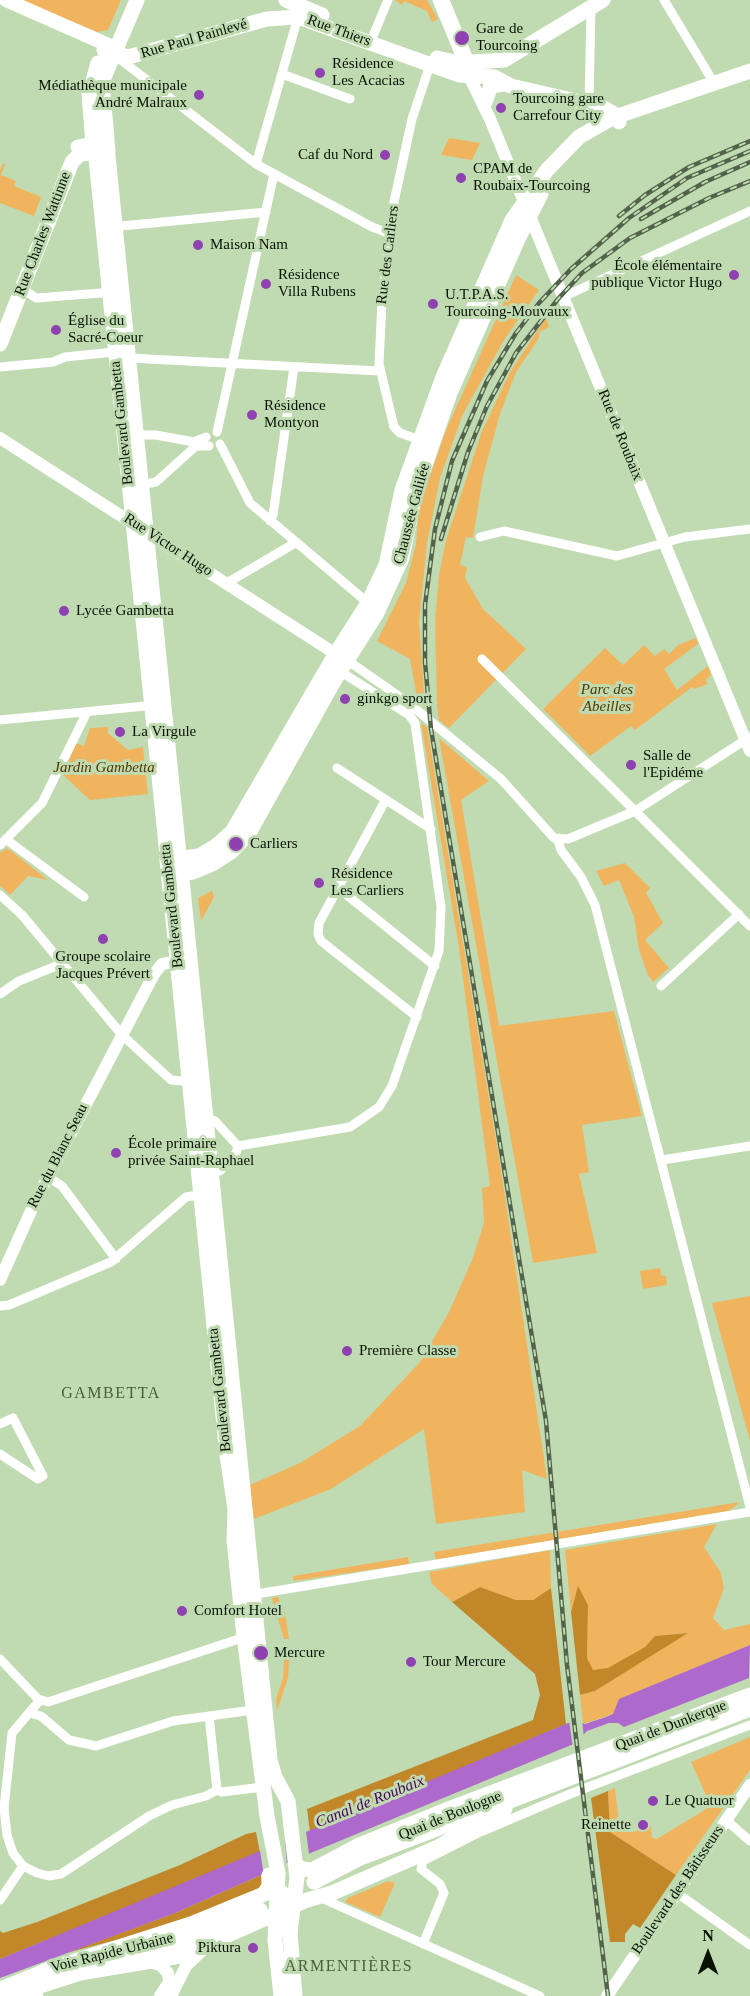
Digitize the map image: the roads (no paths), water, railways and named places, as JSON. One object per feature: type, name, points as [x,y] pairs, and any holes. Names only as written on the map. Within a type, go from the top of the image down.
[{"type":"main road","points":[[6,0],[110,49]]},
{"type":"main road","points":[[110,49],[127,0]]},
{"type":"main road","points":[[110,49],[137,0]]},
{"type":"main road","points":[[465,69],[504,60],[597,3]]},
{"type":"main road","points":[[0,5],[110,49]]},
{"type":"main road","name":"Rue Paul Painlevé","points":[[110,49],[132,57],[293,7]]},
{"type":"main road","name":"Rue Thiers","points":[[293,7],[373,36],[431,61]]},
{"type":"main road","name":"Rue Thiers","points":[[293,7],[431,61],[465,69]]},
{"type":"main road","name":"Boulevard Gambetta","points":[[110,49],[89,90],[100,147],[115,292],[129,358],[146,531],[158,705],[208,1194],[235,1512],[234,1536],[246,1595],[265,1759]]},
{"type":"main road","points":[[465,69],[494,76],[504,84]]},
{"type":"main road","name":"Chaussée Galilée","points":[[341,662],[373,620],[394,578],[404,550],[415,494],[446,404],[527,210],[547,170],[569,145],[589,131],[656,102],[750,71]]},
{"type":"main road","points":[[485,102],[491,86],[504,84],[606,108],[617,119]]},
{"type":"main road","name":"Rue Charles Wattinne","points":[[0,325],[72,162],[78,154],[100,147]]},
{"type":"main road","name":"Chaussée Galilée","points":[[174,867],[197,871],[219,860],[249,833],[341,662],[389,555],[399,502],[452,354],[512,220],[527,210]]},
{"type":"main road","name":"Rue Charles Wattinne","points":[[0,344],[19,286]]},
{"type":"main road","name":"Boulevard Gambetta","points":[[115,292],[114,352],[132,522],[158,705]]},
{"type":"main road","name":"Boulevard Gambetta","points":[[196,1082],[207,1118],[212,1173],[208,1194]]},
{"type":"main road","name":"Boulevard Gambetta","points":[[250,1636],[253,1710],[265,1759]]},
{"type":"main road","name":"Quai de Dunkerque","points":[[591,1757],[750,1695]]},
{"type":"main road","name":"Quai de Dunkerque","points":[[620,1759],[750,1709]]},
{"type":"main road","points":[[281,1871],[312,1870],[390,1833],[591,1757]]},
{"type":"main road","name":"Quai de Boulogne","points":[[314,1885],[360,1852],[591,1757]]},
{"type":"main road","points":[[265,1759],[263,1787],[276,1828],[281,1871],[297,1888]]},
{"type":"main road","points":[[265,1759],[288,1802],[276,1828],[281,1871],[269,1886],[265,1900],[286,1897],[296,1996]]},
{"type":"main road","points":[[297,1888],[314,1885],[332,1893],[436,1848],[498,1813],[620,1759]]},
{"type":"main road","name":"Quai de Boulogne","points":[[314,1885],[358,1859],[620,1759]]},
{"type":"main road","points":[[8,1996],[80,1972],[143,1961],[172,1959],[286,1910],[314,1885]]},
{"type":"main road","points":[[281,1996],[275,1940],[297,1888]]},
{"type":"main road","name":"Voie Rapide Urbaine","points":[[0,1989],[44,1971],[156,1944],[208,1926],[265,1900]]},
{"type":"main road","name":"Voie Rapide Urbaine","points":[[8,1996],[71,1970],[188,1939],[265,1900]]},
{"type":"main road","points":[[218,1940],[259,1929],[270,1933],[275,1940]]},
{"type":"street","points":[[373,36],[388,0]]},
{"type":"street","points":[[437,0],[465,69]]},
{"type":"street","points":[[664,0],[714,83]]},
{"type":"street","points":[[446,2],[465,69]]},
{"type":"street","points":[[589,104],[597,3]]},
{"type":"street","points":[[256,164],[282,74],[293,7]]},
{"type":"street","points":[[110,49],[256,164],[372,227],[391,234]]},
{"type":"street","name":"Rue des Carliers","points":[[420,440],[404,435],[394,427],[379,371],[382,301],[405,143],[431,61]]},
{"type":"street","name":"Rue de Roubaix","points":[[465,69],[485,102],[490,119]]},
{"type":"street","name":"Rue de Roubaix","points":[[465,69],[490,119],[749,743]]},
{"type":"street","points":[[282,74],[350,99]]},
{"type":"street","points":[[274,174],[217,432],[221,438],[220,444],[227,454],[247,499],[295,543],[368,603]]},
{"type":"street","points":[[563,297],[750,211]]},
{"type":"street","points":[[108,227],[266,212]]},
{"type":"street","points":[[19,286],[36,298],[115,292]]},
{"type":"street","points":[[0,367],[53,362],[65,357],[114,352],[129,358],[379,371]]},
{"type":"street","points":[[270,521],[273,515],[294,367]]},
{"type":"street","points":[[141,485],[156,482],[196,446],[207,441],[210,432],[217,432]]},
{"type":"street","points":[[136,435],[153,434],[194,442],[207,441],[216,447],[220,444]]},
{"type":"street","name":"Rue Victor Hugo","points":[[0,438],[227,583],[341,662]]},
{"type":"street","points":[[175,438],[183,447],[179,460]]},
{"type":"street","points":[[480,537],[504,531],[617,556],[685,537],[750,530]]},
{"type":"street","points":[[227,583],[295,543]]},
{"type":"street","points":[[482,659],[750,926]]},
{"type":"street","points":[[238,1146],[350,1127],[379,1107],[389,1093],[435,966],[439,948],[441,910],[414,720],[341,662]]},
{"type":"street","points":[[246,1595],[750,1510],[595,905],[581,877],[561,850],[558,840],[550,835],[501,779],[407,702],[341,662]]},
{"type":"street","points":[[0,720],[158,705]]},
{"type":"street","points":[[84,897],[3,842],[42,803],[87,712]]},
{"type":"street","points":[[558,840],[574,837],[635,811],[749,743]]},
{"type":"street","points":[[337,768],[431,830]]},
{"type":"street","points":[[385,801],[318,926],[319,938],[417,1017]]},
{"type":"street","points":[[338,888],[435,966]]},
{"type":"street","points":[[0,895],[22,915],[122,1035],[168,1078],[177,1083],[196,1082]]},
{"type":"street","points":[[661,986],[739,914]]},
{"type":"street","points":[[122,1035],[159,967],[184,959]]},
{"type":"street","points":[[0,994],[19,981],[61,964]]},
{"type":"street","name":"Rue du Blanc Seau","points":[[0,1280],[48,1177],[122,1035]]},
{"type":"street","points":[[207,1118],[215,1121],[238,1146]]},
{"type":"street","points":[[212,1173],[220,1170],[236,1153],[238,1146]]},
{"type":"street","points":[[662,1160],[750,1146]]},
{"type":"street","points":[[48,1177],[62,1186],[116,1259]]},
{"type":"street","points":[[0,1306],[15,1303],[116,1259],[186,1197],[208,1194]]},
{"type":"street","points":[[0,1424],[13,1418],[43,1476],[38,1479],[0,1454]]},
{"type":"street","points":[[15,1463],[32,1453]]},
{"type":"street","points":[[250,1636],[44,1701],[29,1713],[16,1725],[10,1737],[4,1808],[8,1841],[16,1858],[23,1866],[49,1876],[61,1874],[149,1816],[217,1790],[222,1792],[263,1787]]},
{"type":"street","points":[[0,1659],[44,1701],[50,1725]]},
{"type":"street","points":[[29,1713],[37,1713],[69,1740],[96,1746],[166,1722],[253,1710]]},
{"type":"street","points":[[209,1716],[217,1790]]},
{"type":"street","points":[[423,1944],[444,1893],[440,1884],[421,1869],[423,1861],[478,1833],[570,1794],[750,1725]]},
{"type":"street","name":"Boulevard des Bâtisseurs","points":[[607,1996],[750,1785]]},
{"type":"street","points":[[726,1820],[750,1840]]},
{"type":"street","points":[[0,1900],[23,1866]]},
{"type":"street","points":[[314,1885],[423,1944],[540,1996]]},
{"type":"street","points":[[677,1893],[750,1945]]},
{"type":"street","points":[[167,1994],[186,1966],[218,1940]]},
{"type":"street","points":[[143,1961],[160,1965],[166,1970],[169,1978],[167,1994]]},
{"type":"street","points":[[30,1996],[39,1996]]},
{"type":"railway","points":[[619,216],[645,195],[689,167],[750,141]]},
{"type":"railway","points":[[608,1996],[567,1665],[546,1421],[431,729],[425,662],[425,605],[435,529],[452,461],[487,381],[516,333],[539,303],[571,269],[629,218],[687,178],[750,151]]},
{"type":"railway","points":[[641,219],[705,182],[750,162]]},
{"type":"railway","points":[[441,539],[468,452],[487,406],[516,353],[558,299],[582,273],[630,238],[709,198],[750,181]]},
{"type":"place","name":"Gare de Tourcoing","points":[[462,38]]},
{"type":"place","name":"Résidence Les Acacias","points":[[320,73]]},
{"type":"place","name":"Médiathèque municipale André Malraux","points":[[199,95]]},
{"type":"place","name":"Tourcoing gare Carrefour City","points":[[501,108]]},
{"type":"place","name":"Caf du Nord","points":[[385,155]]},
{"type":"place","name":"CPAM de Roubaix-Tourcoing","points":[[461,178]]},
{"type":"place","name":"Maison Nam","points":[[198,245]]},
{"type":"place","name":"École élémentaire publique Victor Hugo","points":[[734,275]]},
{"type":"place","name":"Résidence Villa Rubens","points":[[266,284]]},
{"type":"place","name":"U.T.P.A.S. Tourcoing-Mouvaux","points":[[433,304]]},
{"type":"place","name":"Église du Sacré-Coeur","points":[[56,330]]},
{"type":"place","name":"Résidence Montyon","points":[[252,415]]},
{"type":"place","name":"Lycée Gambetta","points":[[64,611]]},
{"type":"place","name":"ginkgo sport","points":[[345,699]]},
{"type":"place","name":"La Virgule","points":[[120,732]]},
{"type":"place","name":"Salle de l'Epidéme","points":[[631,765]]},
{"type":"place","name":"Carliers","points":[[236,844]]},
{"type":"place","name":"Résidence Les Carliers","points":[[319,883]]},
{"type":"place","name":"Groupe scolaire Jacques Prévert","points":[[103,939]]},
{"type":"place","name":"École primaire privée Saint-Raphael","points":[[116,1153]]},
{"type":"place","name":"Première Classe","points":[[347,1351]]},
{"type":"place","name":"Comfort Hotel","points":[[182,1611]]},
{"type":"place","name":"Mercure","points":[[261,1653]]},
{"type":"place","name":"Tour Mercure","points":[[411,1662]]},
{"type":"place","name":"Le Quatuor","points":[[653,1801]]},
{"type":"place","name":"Reinette","points":[[643,1825]]},
{"type":"place","name":"Piktura","points":[[253,1948]]},
{"type":"district","name":"GAMBETTA","points":[[111,1394]]},
{"type":"district","name":"ARMENTIÈRES","points":[[349,1967]]},
{"type":"park label","name":"Parc des Abeilles","points":[[607,698]]},
{"type":"park label","name":"Jardin Gambetta","points":[[104,768]]},
{"type":"water label","name":"Canal de Roubaix","points":[[370,1802]]}]
